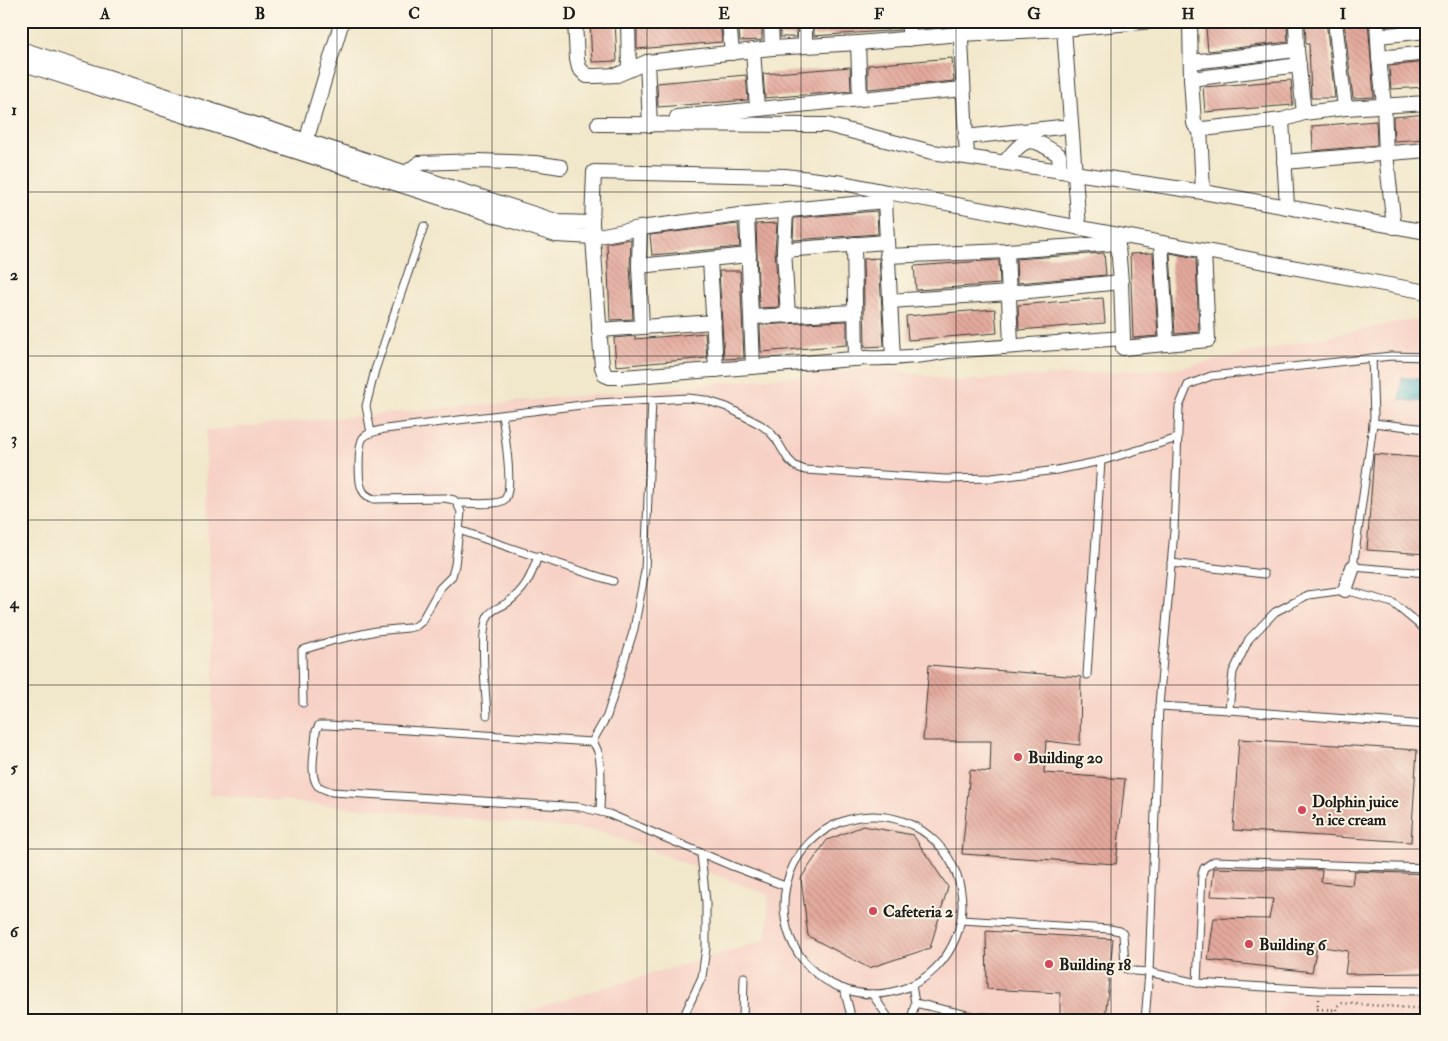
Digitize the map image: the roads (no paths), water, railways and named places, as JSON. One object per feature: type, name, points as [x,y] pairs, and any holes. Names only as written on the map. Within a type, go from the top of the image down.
[{"type":"street","points":[[309,131],[342,21]]},
{"type":"street","points":[[575,21],[577,59],[579,68],[587,76],[617,75],[647,62],[772,48],[909,39],[960,28],[1064,29],[1110,23],[1152,21]]},
{"type":"street","points":[[628,21],[629,70]]},
{"type":"street","points":[[730,21],[732,53]]},
{"type":"street","points":[[771,21],[772,48]]},
{"type":"street","points":[[805,21],[805,46]]},
{"type":"street","points":[[909,21],[909,39]]},
{"type":"street","points":[[1190,21],[1194,126],[1200,128],[1282,120],[1304,113],[1345,108],[1427,103]]},
{"type":"street","points":[[1296,21],[1297,50],[1304,113]]},
{"type":"street","points":[[1335,21],[1345,108]]},
{"type":"street","points":[[1377,21],[1386,154],[1394,227]]},
{"type":"street","points":[[960,28],[967,157]]},
{"type":"street","points":[[1064,29],[1080,228]]},
{"type":"street","points":[[1378,36],[1427,31]]},
{"type":"street","points":[[858,43],[860,98]]},
{"type":"street","points":[[21,48],[406,172],[424,186]]},
{"type":"street","points":[[753,50],[757,108]]},
{"type":"street","points":[[1191,62],[1297,50]]},
{"type":"street","points":[[1379,58],[1427,53]]},
{"type":"street","points":[[647,62],[650,125]]},
{"type":"street","points":[[21,63],[424,186],[556,235],[593,230],[640,228],[886,197]]},
{"type":"street","points":[[1191,79],[1299,65]]},
{"type":"street","points":[[672,118],[757,108],[963,89]]},
{"type":"street","points":[[1282,120],[1287,207]]},
{"type":"street","points":[[598,124],[826,125],[932,152],[1203,192],[1427,232]]},
{"type":"street","points":[[965,137],[1061,128]]},
{"type":"street","points":[[1200,128],[1203,192]]},
{"type":"street","points":[[1005,162],[1016,148],[1028,141],[1037,141],[1059,154],[1060,171]]},
{"type":"street","points":[[1284,162],[1427,150]]},
{"type":"street","points":[[406,172],[419,163],[535,163],[561,167]]},
{"type":"street","points":[[1122,338],[949,351],[923,356],[610,377],[605,375],[602,367],[599,330],[593,230],[594,172],[786,176],[843,183],[886,197],[1080,228],[1117,239],[1204,251],[1427,292]]},
{"type":"street","points":[[886,197],[886,249],[893,358]]},
{"type":"street","points":[[786,210],[784,250],[788,316]]},
{"type":"street","points":[[747,214],[753,367]]},
{"type":"street","points":[[640,228],[639,266],[642,327]]},
{"type":"street","points":[[784,250],[854,244],[886,249],[1007,250],[1117,239]]},
{"type":"street","points":[[1117,239],[1121,282],[1123,348],[1208,340],[1204,251]]},
{"type":"street","points":[[854,244],[856,359]]},
{"type":"street","points":[[1161,244],[1167,344]]},
{"type":"street","points":[[1007,250],[1011,346]]},
{"type":"street","points":[[639,266],[749,255]]},
{"type":"street","points":[[710,259],[716,370]]},
{"type":"street","points":[[890,302],[1121,282]]},
{"type":"street","points":[[752,317],[854,312]]},
{"type":"street","points":[[599,330],[714,322]]},
{"type":"street","points":[[1345,590],[1353,567]]},
{"type":"lane","points":[[371,433],[366,406],[370,388],[424,226]]},
{"type":"lane","points":[[1145,1020],[1149,972],[1159,706],[1174,531],[1179,407],[1188,385],[1211,376],[1391,356],[1427,357]]},
{"type":"lane","points":[[1372,358],[1373,423],[1353,567],[1427,573]]},
{"type":"lane","points":[[502,415],[509,472],[508,495],[504,500],[496,503],[458,503],[445,498],[374,499],[367,496],[361,489],[360,446],[363,438],[371,433],[385,429],[502,415],[652,400],[688,398],[705,400],[728,407],[769,431],[795,466],[818,472],[945,479],[992,478],[1057,470],[1101,461],[1178,438]]},
{"type":"lane","points":[[592,742],[610,707],[634,629],[645,571],[652,400]]},
{"type":"lane","points":[[1373,423],[1427,429]]},
{"type":"lane","points":[[1087,675],[1101,461]]},
{"type":"lane","points":[[303,703],[302,650],[335,640],[416,626],[421,622],[440,588],[452,576],[461,512],[458,503]]},
{"type":"lane","points":[[459,530],[555,563],[613,580]]},
{"type":"lane","points":[[487,715],[483,659],[485,624],[492,610],[501,607],[514,598],[527,584],[538,556]]},
{"type":"lane","points":[[1171,563],[1264,574]]},
{"type":"lane","points":[[1229,710],[1233,672],[1249,638],[1275,612],[1308,595],[1345,590],[1393,602],[1427,631]]},
{"type":"lane","points":[[1159,706],[1427,725]]},
{"type":"lane","points":[[600,812],[600,770],[596,746],[592,742],[323,725],[319,725],[316,731],[312,772],[314,780],[319,787],[332,792],[543,805],[580,808],[600,812],[785,886]]},
{"type":"lane","points":[[884,816],[921,829],[932,837],[949,857],[961,888],[963,907],[961,920],[955,940],[945,958],[930,973],[912,985],[900,990],[872,994],[844,989],[821,977],[811,969],[795,949],[787,931],[784,912],[785,886],[794,861],[802,850],[821,832],[832,825],[857,817],[884,816]]},
{"type":"lane","points":[[682,1020],[702,977],[706,948],[706,902],[701,854]]},
{"type":"lane","points":[[1197,983],[1202,874],[1204,868],[1214,861],[1427,868]]},
{"type":"lane","points":[[961,920],[1110,928],[1123,934],[1126,969],[1149,972],[1197,983],[1318,990],[1427,991]]},
{"type":"lane","points":[[743,1020],[744,977]]},
{"type":"lane","points":[[911,1020],[915,1003],[912,985]]},
{"type":"lane","points":[[844,989],[850,1012],[849,1020]]},
{"type":"lane","points":[[872,994],[890,1020]]},
{"type":"lane","points":[[915,1003],[976,1017],[987,1017]]},
{"type":"water","points":[[1402,378],[1427,379],[1427,402],[1400,400]]},
{"type":"place","name":"Building 20","points":[[1018,757]]},
{"type":"place","name":"Dolphin juice 'n ice cream","points":[[1302,810]]},
{"type":"place","name":"Cafeteria 2","points":[[873,911]]},
{"type":"place","name":"Building 6","points":[[1249,944]]},
{"type":"place","name":"Building 18","points":[[1049,964]]}]
